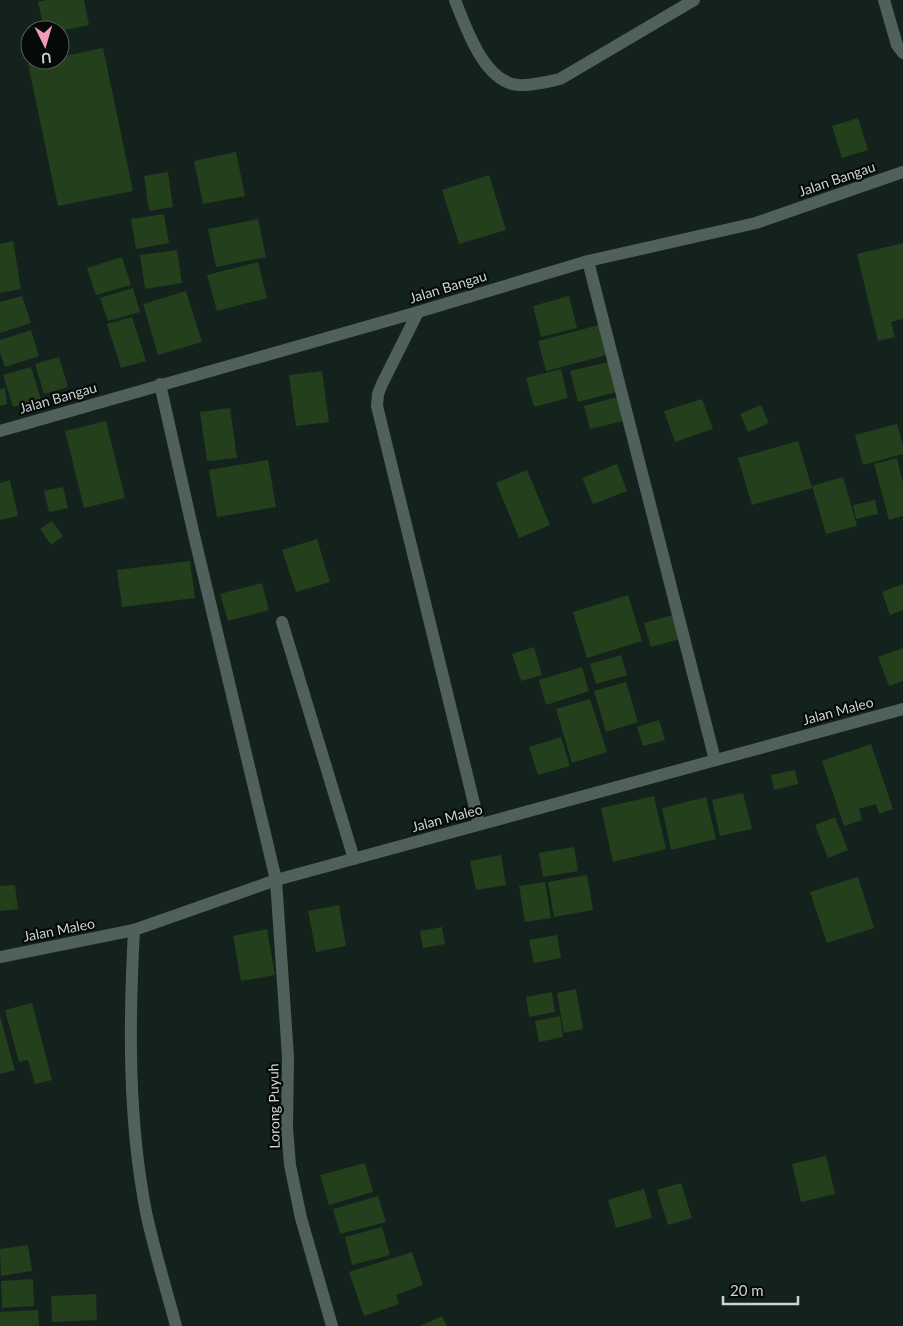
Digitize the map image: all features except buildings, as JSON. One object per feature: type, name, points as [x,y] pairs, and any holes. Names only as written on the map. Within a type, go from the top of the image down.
[{"type":"street","points":[[455,0],[463,21],[485,64],[499,79],[518,85],[540,84],[560,79],[694,0]]},
{"type":"street","points":[[884,0],[897,45],[903,53]]},
{"type":"street","name":"Jalan Bangau","points":[[0,430],[418,312],[588,261],[756,223],[903,172]]},
{"type":"street","points":[[588,261],[715,760]]},
{"type":"street","points":[[418,312],[382,384],[378,394],[378,406],[479,824]]},
{"type":"street","name":"Lorong Puyuh","points":[[160,384],[276,880],[288,1057],[287,1128],[290,1165],[301,1218],[332,1326]]},
{"type":"street","points":[[282,622],[354,859]]},
{"type":"street","name":"Jalan Maleo","points":[[0,958],[134,930],[276,880],[903,709]]},
{"type":"street","points":[[134,930],[130,1000],[133,1113],[136,1145],[146,1212],[176,1326]]}]
